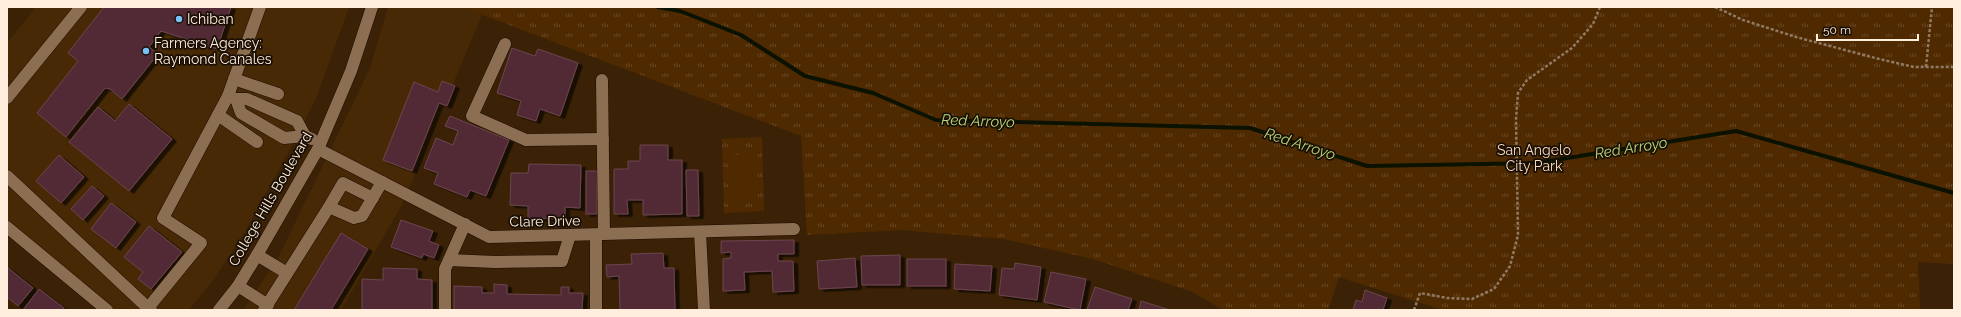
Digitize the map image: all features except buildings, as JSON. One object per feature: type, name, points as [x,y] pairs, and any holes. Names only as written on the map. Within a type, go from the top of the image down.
[{"type":"street","points":[[7,98],[81,7]]},
{"type":"street","points":[[7,176],[149,309],[201,243],[163,218],[218,115],[232,98],[234,79],[260,7]]},
{"type":"street","name":"College Hills Boulevard","points":[[219,310],[238,286],[320,146],[351,71],[372,7]]},
{"type":"street","points":[[505,44],[472,116],[526,140],[603,139]]},
{"type":"street","points":[[234,79],[278,94]]},
{"type":"street","points":[[596,310],[603,139],[602,80]]},
{"type":"street","points":[[232,98],[247,100],[296,121],[306,136],[284,138],[241,113],[232,98]]},
{"type":"street","points":[[218,115],[257,142]]},
{"type":"street","name":"Clare Drive","points":[[306,136],[320,146],[382,182],[489,237],[794,229]]},
{"type":"street","points":[[329,207],[354,218],[362,216],[382,182]]},
{"type":"street","points":[[238,286],[266,308],[329,207],[342,183],[373,198]]},
{"type":"street","points":[[445,310],[445,269],[465,224]]},
{"type":"street","points":[[7,227],[107,310]]},
{"type":"street","points":[[700,232],[704,310]]},
{"type":"street","points":[[450,260],[495,262],[562,261],[570,235]]},
{"type":"street","points":[[257,255],[287,273]]},
{"type":"path","points":[[1414,310],[1420,293],[1447,298],[1472,299],[1494,289],[1510,266],[1518,235],[1518,93],[1527,80],[1572,48],[1593,24],[1600,7]]},
{"type":"path","points":[[1715,7],[1743,20],[1796,37],[1907,66],[1954,67]]},
{"type":"path","points":[[1926,67],[1932,7]]},
{"type":"shaded area","points":[[36,7],[349,7],[316,99],[287,155],[246,230],[214,279],[189,310],[115,310],[7,221],[7,43]]},
{"type":"shaded area","points":[[388,7],[462,7],[482,15],[402,205],[341,310],[243,310],[277,260],[370,68]]},
{"type":"green space","name":"San Angelo City Park","points":[[462,7],[1954,7],[1954,264],[1918,262],[1920,310],[1443,310],[1339,277],[1328,310],[1224,310],[1190,291],[1093,259],[1004,239],[902,230],[807,235],[801,136]]},
{"type":"green space","points":[[762,137],[764,211],[724,213],[722,139]]},
{"type":"green space","points":[[752,154],[754,203],[730,203],[729,155]]},
{"type":"waterway","name":"Red Arroyo","points":[[658,7],[680,11],[741,35],[805,76],[873,93],[936,120],[1250,128],[1367,166],[1536,163],[1736,131],[1954,193]]},
{"type":"place","name":"Ichiban","points":[[179,19]]},
{"type":"place","name":"Farmers Agency: Raymond Canales","points":[[146,51]]}]
